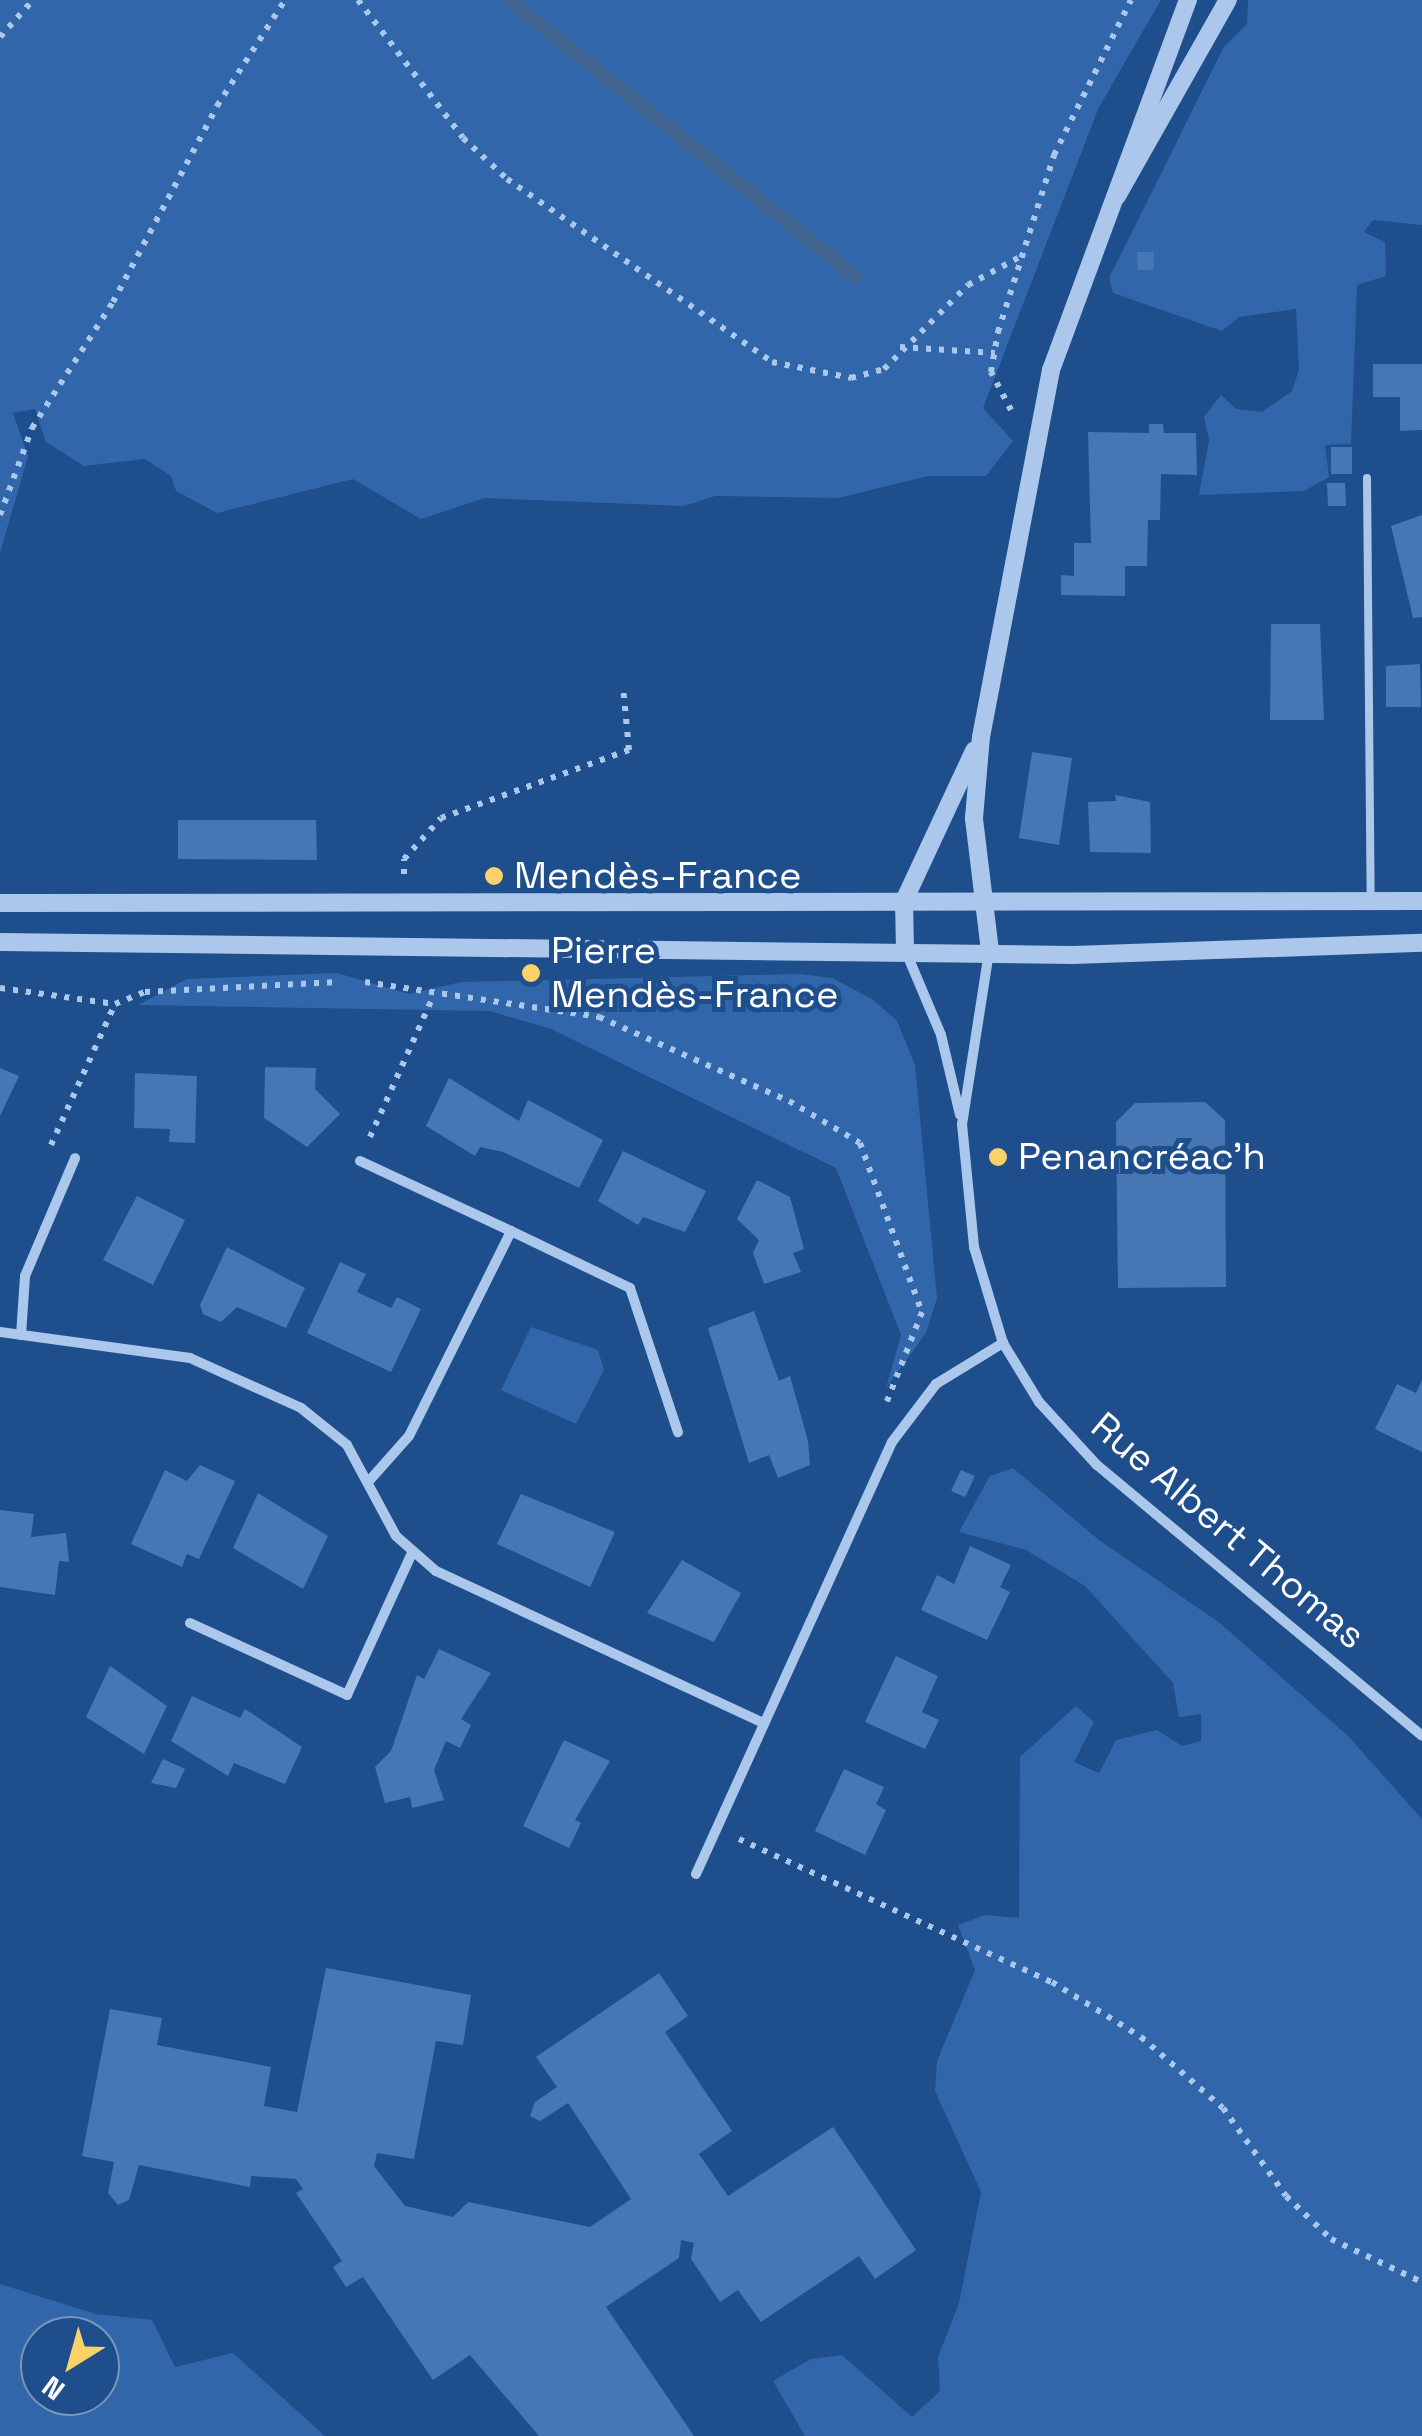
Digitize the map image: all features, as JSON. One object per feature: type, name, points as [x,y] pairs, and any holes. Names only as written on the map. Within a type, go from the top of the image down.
[{"type":"street","points":[[990,951],[988,898],[974,818],[981,737],[1042,424],[1067,310],[1188,0]]},
{"type":"street","points":[[1103,218],[1228,0]]},
{"type":"street","points":[[906,951],[904,901],[981,737]]},
{"type":"street","points":[[0,903],[988,898],[1422,901]]},
{"type":"street","points":[[0,942],[1157,954],[1422,943]]},
{"type":"street","name":"Rue Albert Thomas","points":[[906,951],[941,1035],[962,1124],[974,1247],[1003,1343],[1038,1402],[1096,1464],[1422,1736]]},
{"type":"street","name":"Rue Albert Thomas","points":[[962,1124],[990,951]]},
{"type":"street","points":[[21,1334],[26,1276],[75,1158]]},
{"type":"street","points":[[360,1160],[630,1288],[678,1432]]},
{"type":"street","points":[[369,1481],[409,1436],[511,1232]]},
{"type":"street","points":[[0,1332],[190,1358],[320,1418],[369,1481],[412,1553],[479,1594],[762,1722]]},
{"type":"street","points":[[696,1874],[762,1722],[902,1424],[950,1372],[1003,1343]]},
{"type":"street","points":[[190,1623],[347,1695],[412,1553]]},
{"type":"lane","points":[[1366,478],[1372,900]]},
{"type":"path","points":[[0,37],[33,0]]},
{"type":"path","points":[[0,515],[32,428],[114,302],[217,106],[285,0]]},
{"type":"path","points":[[358,0],[453,126],[507,179],[649,271],[715,326],[772,362],[816,375],[851,378],[884,368],[899,347],[968,284],[1025,254]]},
{"type":"path","points":[[1042,424],[1003,402],[991,372],[994,354],[1054,154],[1131,0]]},
{"type":"path","points":[[899,347],[994,354]]},
{"type":"path","points":[[404,880],[404,859],[441,818],[628,750],[623,687]]},
{"type":"path","points":[[0,988],[115,1004],[144,992],[324,982],[419,986],[434,997],[599,1017],[790,1101],[860,1142],[922,1312],[882,1400],[902,1424]]},
{"type":"path","points":[[360,1160],[434,997]]},
{"type":"path","points":[[75,1158],[47,1142],[115,1004]]},
{"type":"path","points":[[716,1828],[1052,1982],[1141,2037],[1223,2108],[1286,2196],[1331,2239],[1422,2282]]},
{"type":"shaded area","points":[[0,0],[1161,0],[1099,107],[983,408],[1013,441],[986,476],[928,476],[838,498],[715,496],[684,506],[484,498],[421,519],[353,479],[217,513],[176,491],[171,476],[145,459],[84,466],[46,442],[35,409],[13,413],[28,456],[0,553]]},
{"type":"shaded area","points":[[1248,0],[1422,0],[1422,225],[1373,220],[1364,232],[1385,242],[1386,276],[1357,285],[1351,444],[1325,445],[1329,477],[1304,491],[1199,495],[1209,440],[1204,417],[1221,395],[1236,409],[1262,412],[1292,391],[1299,370],[1296,309],[1239,317],[1222,331],[1113,293],[1109,278],[1224,47],[1247,24]]},
{"type":"shaded area","points":[[337,973],[409,994],[461,982],[799,974],[832,978],[872,999],[897,1021],[915,1065],[937,1298],[926,1333],[886,1388],[901,1335],[836,1168],[551,1029],[490,1011],[138,1005],[187,979]]},
{"type":"shaded area","points":[[531,1327],[598,1350],[604,1370],[576,1424],[501,1390]]},
{"type":"shaded area","points":[[1013,1468],[1099,1540],[1220,1623],[1348,1736],[1422,1819],[1422,2436],[805,2436],[773,2381],[811,2359],[842,2355],[912,2417],[940,2391],[938,2357],[959,2303],[981,2192],[935,2091],[937,2061],[975,1970],[958,1925],[985,1915],[1019,1918],[1020,1757],[1076,1706],[1094,1722],[1074,1762],[1099,1773],[1116,1740],[1157,1730],[1182,1746],[1201,1741],[1201,1714],[1179,1717],[1173,1683],[1085,1586],[1026,1550],[959,1532],[990,1476]]},
{"type":"shaded area","points":[[0,2284],[96,2314],[115,2316],[20,2316],[20,2416],[120,2416],[120,2317],[152,2320],[175,2367],[233,2353],[325,2436],[0,2436]]},
{"type":"building","points":[[1137,252],[1154,252],[1153,270],[1138,270]]},
{"type":"building","points":[[1373,364],[1422,364],[1422,430],[1400,431],[1400,397],[1373,397]]},
{"type":"building","points":[[1149,424],[1163,424],[1164,433],[1196,433],[1197,475],[1161,474],[1160,520],[1148,520],[1147,566],[1125,566],[1125,596],[1061,595],[1061,575],[1074,576],[1074,543],[1091,543],[1088,432],[1149,433]]},
{"type":"building","points":[[1331,447],[1352,447],[1352,474],[1331,474]]},
{"type":"building","points":[[1327,483],[1345,483],[1346,506],[1328,506]]},
{"type":"building","points":[[1422,515],[1422,617],[1413,618],[1391,526]]},
{"type":"building","points":[[1271,624],[1320,624],[1324,720],[1270,720]]},
{"type":"building","points":[[1420,664],[1421,707],[1386,707],[1386,666]]},
{"type":"building","points":[[1032,752],[1072,758],[1059,845],[1019,838]]},
{"type":"building","points":[[1115,795],[1150,802],[1151,853],[1090,852],[1088,802],[1116,801]]},
{"type":"building","points":[[178,820],[316,820],[317,860],[178,859]]},
{"type":"building","points":[[265,1067],[316,1068],[315,1089],[340,1114],[307,1147],[264,1118]]},
{"type":"building","points":[[0,1068],[19,1076],[0,1116]]},
{"type":"building","points":[[135,1073],[197,1076],[195,1143],[169,1142],[170,1129],[134,1128]]},
{"type":"building","points":[[449,1078],[519,1121],[528,1100],[603,1140],[579,1188],[503,1152],[480,1147],[475,1156],[426,1126]]},
{"type":"building","points":[[1205,1102],[1225,1120],[1226,1287],[1118,1288],[1116,1122],[1135,1103]]},
{"type":"building","points":[[623,1151],[706,1191],[685,1232],[643,1217],[638,1225],[598,1201]]},
{"type":"building","points":[[757,1180],[790,1197],[804,1249],[793,1253],[801,1272],[764,1284],[753,1253],[759,1240],[737,1219]]},
{"type":"building","points":[[137,1196],[185,1220],[153,1285],[103,1260]]},
{"type":"building","points":[[227,1247],[305,1288],[286,1328],[237,1307],[221,1322],[203,1314],[200,1305]]},
{"type":"building","points":[[340,1262],[366,1274],[357,1292],[391,1308],[397,1297],[421,1309],[391,1372],[307,1333]]},
{"type":"building","points":[[754,1311],[779,1381],[790,1376],[808,1441],[810,1465],[778,1478],[769,1455],[749,1463],[708,1328]]},
{"type":"building","points":[[1422,1380],[1422,1452],[1375,1429],[1397,1384],[1416,1393]]},
{"type":"building","points":[[200,1465],[235,1481],[199,1559],[187,1554],[182,1567],[131,1544],[165,1470],[187,1481]]},
{"type":"building","points":[[961,1470],[975,1476],[965,1497],[951,1491]]},
{"type":"building","points":[[258,1493],[328,1536],[303,1589],[233,1548]]},
{"type":"building","points":[[521,1494],[615,1532],[590,1587],[497,1544]]},
{"type":"building","points":[[0,1510],[34,1514],[31,1537],[66,1533],[69,1562],[59,1561],[55,1595],[0,1587]]},
{"type":"building","points":[[970,1546],[1011,1565],[1000,1587],[1010,1592],[987,1640],[921,1610],[937,1575],[954,1584]]},
{"type":"building","points":[[682,1560],[741,1593],[714,1642],[647,1613]]},
{"type":"building","points":[[439,1649],[491,1673],[461,1719],[471,1725],[460,1748],[446,1741],[434,1770],[444,1800],[412,1808],[410,1797],[385,1803],[375,1767],[391,1751],[417,1675],[424,1679]]},
{"type":"building","points":[[896,1656],[938,1676],[922,1712],[939,1720],[925,1749],[865,1722]]},
{"type":"building","points":[[110,1666],[167,1706],[144,1754],[86,1717]]},
{"type":"building","points":[[192,1696],[240,1718],[245,1709],[302,1747],[285,1784],[234,1763],[228,1776],[171,1741]]},
{"type":"building","points":[[564,1740],[610,1761],[575,1820],[581,1823],[569,1848],[523,1826]]},
{"type":"building","points":[[163,1759],[185,1769],[176,1788],[151,1783]]},
{"type":"building","points":[[844,1769],[884,1787],[876,1804],[886,1810],[865,1855],[815,1831]]},
{"type":"building","points":[[326,1968],[471,1995],[463,2045],[436,2041],[414,2159],[377,2153],[374,2166],[405,2206],[453,2217],[468,2202],[590,2227],[631,2199],[568,2103],[540,2121],[530,2116],[535,2102],[557,2087],[536,2057],[659,1973],[688,2016],[665,2032],[732,2131],[699,2154],[728,2196],[833,2127],[916,2250],[875,2279],[859,2256],[761,2322],[738,2290],[720,2302],[691,2259],[694,2243],[681,2240],[679,2258],[606,2307],[694,2436],[539,2436],[470,2355],[433,2380],[363,2277],[346,2287],[333,2267],[342,2261],[296,2193],[303,2189],[296,2179],[251,2176],[250,2187],[139,2165],[129,2200],[118,2205],[108,2193],[114,2162],[82,2156],[110,2009],[162,2018],[157,2045],[271,2067],[264,2106],[297,2112]]},
{"type":"waterway","points":[[509,0],[855,276]]},
{"type":"place","name":"Mendès-France","points":[[494,876]]},
{"type":"place","name":"Pierre Mendès-France","points":[[531,973]]},
{"type":"place","name":"Penancréac'h","points":[[998,1157]]}]
